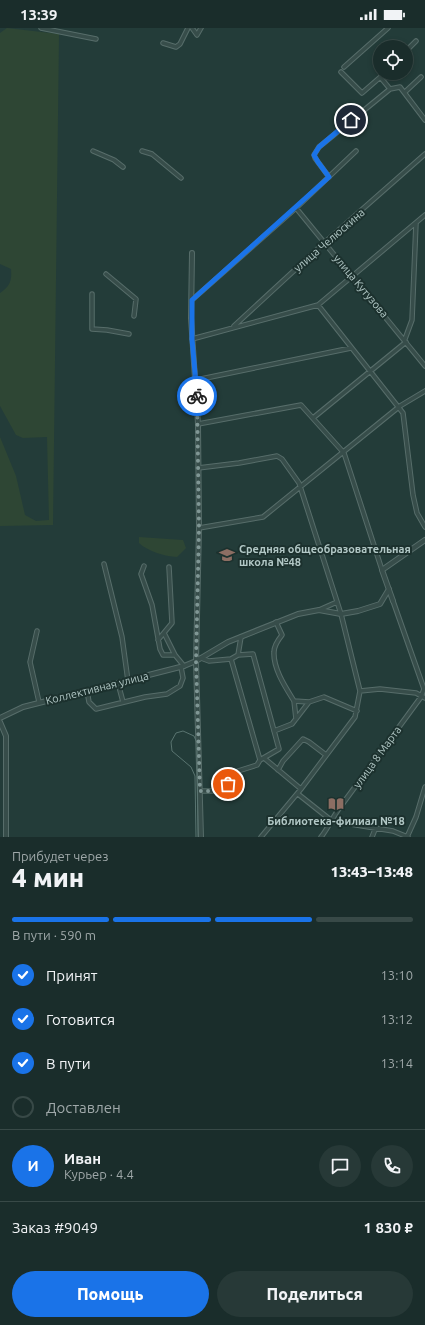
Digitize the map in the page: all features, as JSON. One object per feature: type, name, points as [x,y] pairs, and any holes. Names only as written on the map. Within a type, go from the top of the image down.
[{"type":"street","points":[[42,28],[96,39]]},
{"type":"street","points":[[163,43],[176,46],[180,44],[188,28]]},
{"type":"street","points":[[192,28],[197,35],[201,28]]},
{"type":"street","points":[[344,67],[388,28]]},
{"type":"street","points":[[413,44],[416,41]]},
{"type":"street","points":[[341,72],[362,93],[378,80]]},
{"type":"street","points":[[405,92],[421,77]]},
{"type":"street","points":[[382,80],[390,89]]},
{"type":"street","points":[[329,177],[314,155],[319,147],[390,89],[400,87],[425,120]]},
{"type":"street","points":[[93,150],[108,157],[122,167]]},
{"type":"street","points":[[142,151],[152,154],[181,178]]},
{"type":"street","points":[[192,300],[296,208],[356,151]]},
{"type":"street","name":"улица Челюскина","points":[[234,327],[324,243],[425,154]]},
{"type":"street","name":"улица Кутузова","points":[[296,208],[425,366]]},
{"type":"street","points":[[192,339],[318,305],[425,215]]},
{"type":"street","points":[[313,418],[371,371],[405,340],[412,320],[416,223]]},
{"type":"street","points":[[192,253],[192,339],[198,424],[199,528],[196,661],[201,837]]},
{"type":"street","points":[[106,274],[136,299],[134,316]]},
{"type":"street","points":[[92,294],[92,329],[129,334]]},
{"type":"street","points":[[318,305],[351,348],[400,406],[406,423],[413,495],[417,513],[425,527]]},
{"type":"street","points":[[196,380],[351,348]]},
{"type":"street","points":[[199,528],[263,517],[300,489],[400,406],[425,391]]},
{"type":"street","points":[[198,424],[301,405],[344,453],[382,570],[424,689],[423,698],[416,693],[380,689],[360,690]]},
{"type":"street","points":[[198,468],[239,463],[277,456],[282,459],[299,483],[341,614],[360,690],[357,711],[354,717],[298,794],[260,837]]},
{"type":"street","points":[[382,570],[425,540]]},
{"type":"street","points":[[104,564],[122,636],[128,681]]},
{"type":"street","points":[[144,566],[141,574],[152,605],[160,649],[163,655],[175,655]]},
{"type":"street","points":[[158,640],[172,623],[169,567]]},
{"type":"street","points":[[319,610],[341,614],[358,611],[380,604],[389,589]]},
{"type":"street","points":[[319,610],[337,602]]},
{"type":"street","name":"Коллективная улица","points":[[0,718],[23,706],[183,667],[228,642],[241,638],[276,622],[319,610]]},
{"type":"street","points":[[276,622],[282,635],[275,647],[274,658],[283,684],[294,702],[296,719]]},
{"type":"street","points":[[37,631],[30,662],[39,702]]},
{"type":"street","points":[[87,691],[90,702],[96,709],[100,710],[123,702],[167,694],[177,690],[183,678],[183,667],[164,634]]},
{"type":"street","points":[[238,654],[241,638]]},
{"type":"street","points":[[200,791],[222,791],[238,771],[257,765],[262,759],[279,749],[253,654],[238,654],[231,658],[209,661],[201,658]]},
{"type":"street","points":[[231,658],[262,759],[301,789]]},
{"type":"street","points":[[118,683],[123,702]]},
{"type":"street","points":[[294,702],[309,702],[324,697],[357,711]]},
{"type":"street","name":"улица 8 Марта","points":[[321,837],[341,806],[423,698]]},
{"type":"street","points":[[274,731],[292,724],[309,702]]},
{"type":"street","points":[[0,722],[6,736],[6,837]]},
{"type":"street","points":[[278,770],[283,761],[303,739],[326,755]]},
{"type":"street","points":[[298,794],[332,821],[376,827],[393,831],[408,837],[425,787]]},
{"type":"street","points":[[372,837],[376,827]]},
{"type":"green space","points":[[7,28],[59,34],[53,525],[0,526],[0,437],[16,476],[25,515],[36,521],[49,520],[47,437],[23,438],[16,435],[0,406],[0,293],[6,288],[11,280],[11,269],[0,264],[0,33]]},
{"type":"green space","points":[[139,537],[183,540],[186,548],[177,557],[162,555],[139,543]]},
{"type":"tram line","points":[[196,837],[195,776],[191,767],[172,751],[171,742],[176,733],[183,731],[194,736],[197,743],[198,837]]},
{"type":"way so far","points":[[197,396],[199,528],[196,661],[200,791],[222,791],[228,784]]},
{"type":"place","name":"Средняя общеобразовательная школа №48","points":[[227,555]]},
{"type":"place","name":"Библиотека-филиал №18","points":[[336,804]]},
{"type":"route","points":[[197,396],[192,339],[192,300],[329,177],[314,155],[319,147],[351,120]]}]
